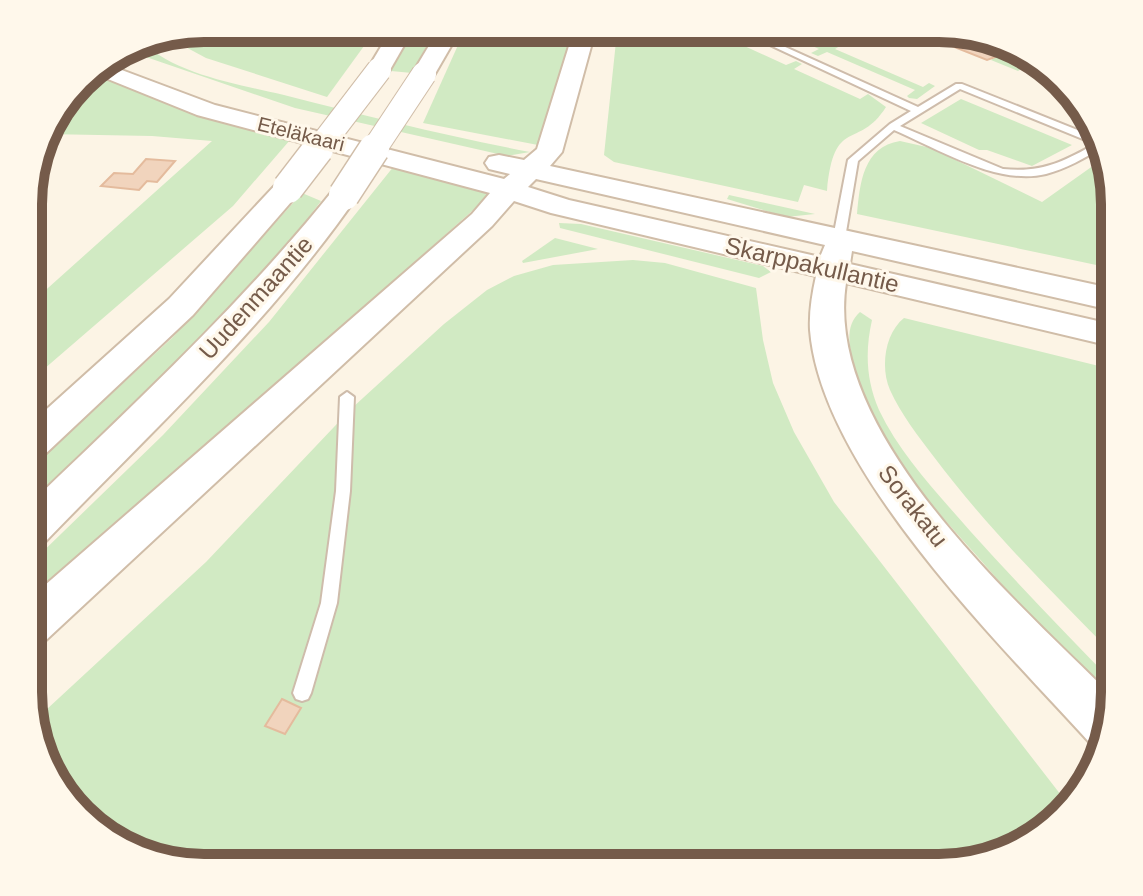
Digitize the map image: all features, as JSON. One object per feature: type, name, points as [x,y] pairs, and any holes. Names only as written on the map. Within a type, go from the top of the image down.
[{"type":"main road","name":"Uudenmaantie","points":[[42,435],[181,307],[288,188],[379,70],[395,42]]},
{"type":"main road","name":"Uudenmaantie","points":[[42,518],[237,324],[297,256],[344,195],[442,42]]},
{"type":"main road","points":[[42,615],[482,220],[521,180],[554,140],[581,42]]},
{"type":"main road","name":"Eteläkaari","points":[[130,60],[175,81],[251,105],[521,180]]},
{"type":"main road","name":"Eteläkaari","points":[[109,73],[206,110],[521,180]]},
{"type":"main road","name":"Skarppakullantie","points":[[521,180],[561,207],[1101,298]]},
{"type":"main road","name":"Skarppakullantie","points":[[521,180],[836,255],[1101,332]]},
{"type":"main road","points":[[482,220],[561,207]]},
{"type":"main road","name":"Sorakatu","points":[[836,255],[828,300],[828,344],[836,381],[861,437],[963,570],[1099,717]]},
{"type":"lane","points":[[768,42],[917,110]]},
{"type":"lane","points":[[836,255],[853,160],[893,126],[959,86],[1086,138]]},
{"type":"lane","points":[[893,126],[1001,172],[1021,175],[1039,175],[1057,169],[1091,150]]},
{"type":"lane","points":[[302,693],[329,603],[343,491],[347,397]]},
{"type":"green space","points":[[367,42],[327,97],[206,58],[180,44]]},
{"type":"green space","points":[[407,42],[429,42],[412,73],[391,71]]},
{"type":"green space","points":[[459,42],[572,42],[538,145],[423,123]]},
{"type":"green space","points":[[616,42],[736,42],[786,65],[796,61],[802,64],[794,69],[860,99],[868,94],[886,107],[866,128],[841,143],[830,167],[827,191],[804,185],[798,202],[614,162],[604,155]]},
{"type":"green space","points":[[804,42],[828,45],[839,42],[843,44],[835,49],[923,87],[929,83],[935,86],[917,99],[909,98],[907,96],[915,90],[827,52],[818,56],[811,53],[819,49]]},
{"type":"green space","points":[[968,45],[1001,54],[1025,67],[1018,71],[991,60],[997,56]]},
{"type":"green space","points":[[152,51],[208,77],[530,152],[507,156],[295,108],[142,54]]},
{"type":"green space","points":[[103,77],[174,107],[290,140],[233,206],[42,371],[42,293],[212,141],[58,134],[82,97]]},
{"type":"green space","points":[[961,99],[1072,145],[1032,166],[979,150],[921,123]]},
{"type":"green space","points":[[900,141],[931,148],[1042,202],[1095,164],[1100,183],[1101,266],[857,214],[866,168],[878,151]]},
{"type":"green space","points":[[394,166],[487,191],[489,196],[146,507],[42,597],[42,552],[163,435],[269,322]]},
{"type":"green space","points":[[302,193],[321,201],[278,258],[200,344],[42,496],[42,458],[172,338]]},
{"type":"green space","points":[[729,195],[815,214],[786,217],[727,199]]},
{"type":"green space","points":[[559,223],[581,224],[763,266],[771,272],[759,278],[560,228]]},
{"type":"green space","points":[[555,238],[598,249],[523,263]]},
{"type":"green space","points":[[633,260],[665,263],[756,288],[773,383],[794,432],[834,502],[1061,799],[1029,827],[1010,837],[970,851],[949,854],[194,854],[142,842],[114,827],[82,799],[54,754],[43,712],[206,562],[352,408],[444,324],[487,290],[514,276],[553,265]]},
{"type":"green space","points":[[860,312],[872,320],[868,343],[871,388],[879,410],[898,443],[971,532],[1101,670],[1101,690],[938,513],[886,443],[861,391],[852,356],[850,329]]},
{"type":"green space","points":[[904,318],[1101,367],[1101,642],[976,509],[905,416],[890,390],[885,371],[886,351]]},
{"type":"building","points":[[942,42],[969,45],[998,56],[987,60]]},
{"type":"building","points":[[146,159],[175,161],[157,182],[147,181],[139,190],[101,186],[114,173],[133,174]]},
{"type":"building","points":[[282,699],[301,708],[285,734],[265,726]]}]
